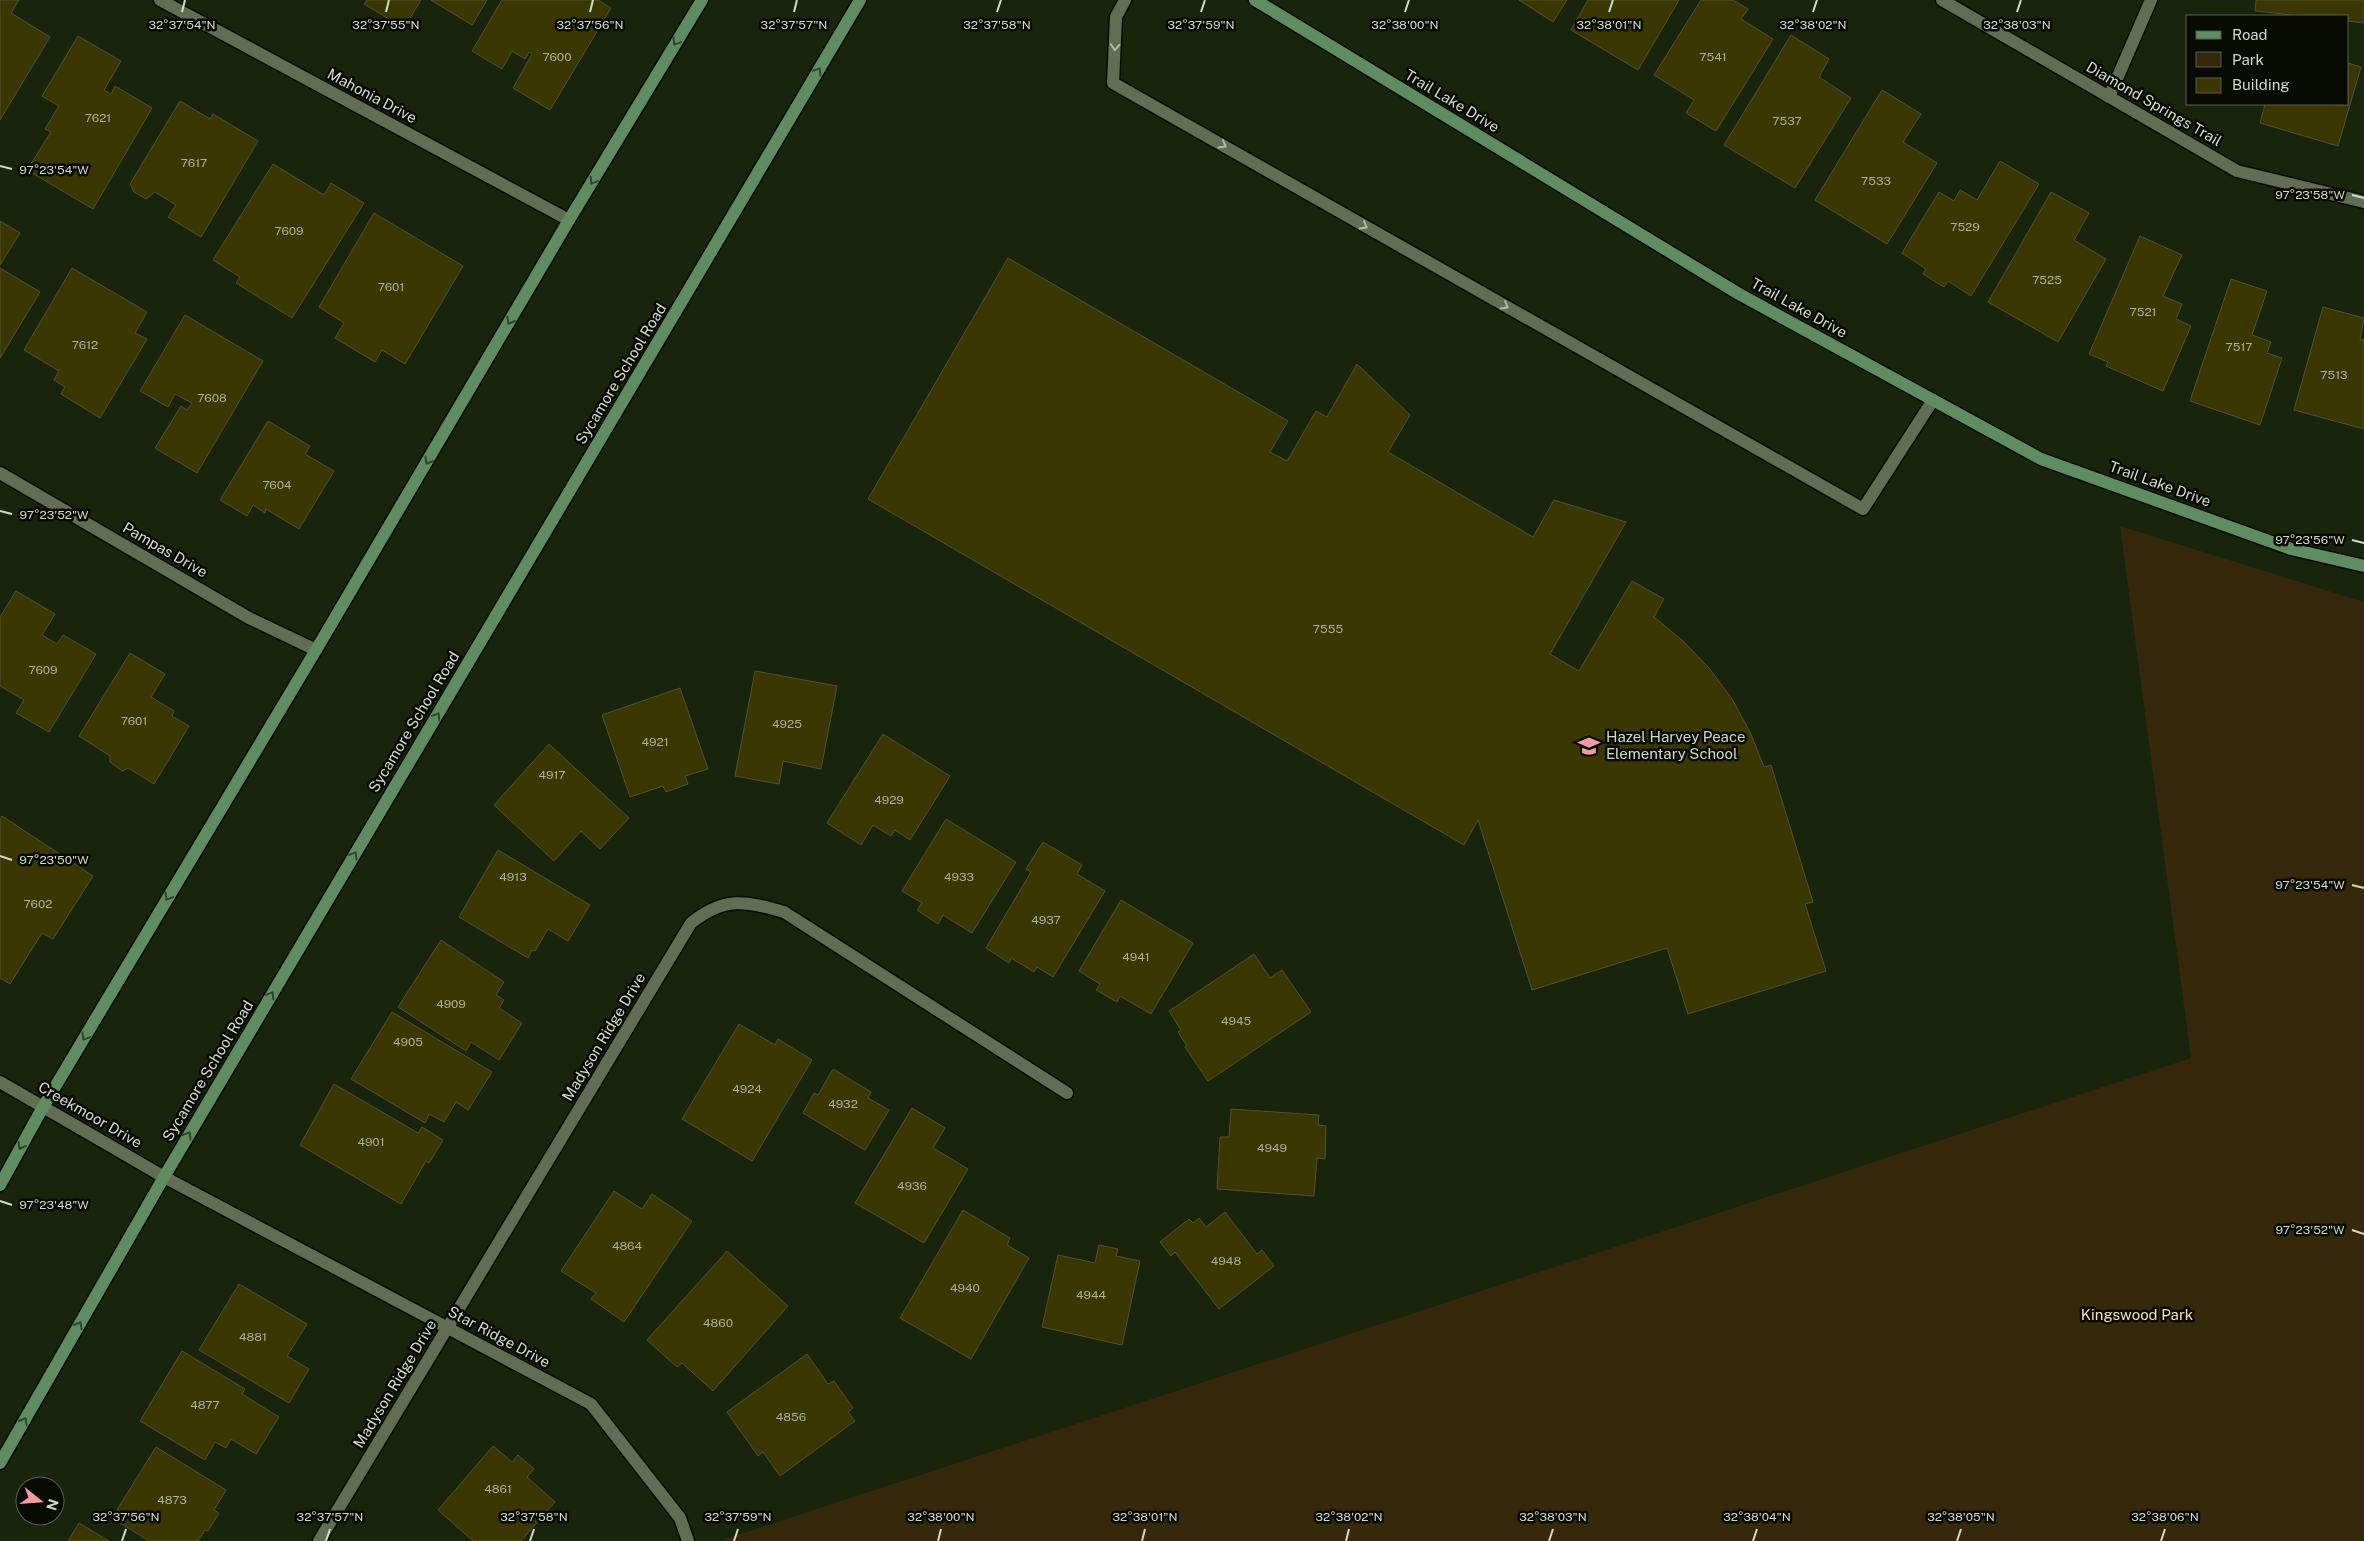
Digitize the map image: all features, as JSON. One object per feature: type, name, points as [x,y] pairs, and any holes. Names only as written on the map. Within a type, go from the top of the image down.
[{"type":"main road","points":[[0,1185],[42,1107],[316,650],[569,220],[702,0]]},
{"type":"main road","name":"Sycamore School Road","points":[[0,1463],[164,1177],[860,0]]},
{"type":"main road","name":"Trail Lake Drive","points":[[1255,0],[1739,294],[2041,459],[2291,549],[2364,566]]},
{"type":"street","name":"Mahonia Drive","points":[[160,0],[569,220]]},
{"type":"street","points":[[1125,0],[1116,17],[1113,83],[1863,509],[1933,400]]},
{"type":"street","name":"Diamond Springs Trail","points":[[1942,0],[2237,171],[2364,202]]},
{"type":"street","points":[[2109,97],[2152,0]]},
{"type":"street","name":"Pampas Drive","points":[[0,473],[249,618],[316,650]]},
{"type":"street","name":"Madyson Ridge Drive","points":[[319,1541],[691,923],[709,909],[728,904],[752,903],[784,912],[1067,1094]]},
{"type":"street","name":"Creekmoor Drive","points":[[0,1082],[164,1177]]},
{"type":"street","name":"Star Ridge Drive","points":[[164,1177],[591,1404],[680,1518],[688,1541]]},
{"type":"green space","name":"Kingswood Park","points":[[2120,526],[2364,602],[2364,1541],[719,1541],[2191,1058]]},
{"type":"building","points":[[0,0],[19,0],[11,13],[50,37],[0,120]]},
{"type":"building","points":[[367,0],[421,0],[404,28],[364,4]]},
{"type":"building","points":[[431,0],[487,0],[472,25]]},
{"type":"building","points":[[502,0],[598,0],[611,8],[550,110],[513,88],[532,54],[529,52],[525,59],[512,51],[502,69],[472,51]]},
{"type":"building","points":[[1519,0],[1567,0],[1553,22]]},
{"type":"building","points":[[1588,0],[1679,0],[1638,70],[1571,30]]},
{"type":"building","points":[[1701,0],[1733,0],[1748,9],[1741,19],[1773,39],[1716,131],[1686,113],[1694,100],[1654,75]]},
{"type":"building","points":[[2256,0],[2364,0],[2364,23],[2349,21],[2349,15],[2293,15],[2255,11]]},
{"type":"building","points":[[1791,35],[1829,59],[1819,77],[1851,98],[1795,188],[1724,145]]},
{"type":"building","points":[[78,36],[121,61],[104,90],[111,94],[115,86],[152,108],[93,209],[27,170],[51,132],[45,129],[59,106],[42,96]]},
{"type":"building","points":[[2349,63],[2361,67],[2338,146],[2260,123],[2265,105],[2349,105]]},
{"type":"building","points":[[1882,90],[1921,114],[1903,142],[1937,163],[1887,244],[1815,200]]},
{"type":"building","points":[[180,101],[210,119],[213,114],[258,141],[201,237],[168,217],[176,205],[155,192],[146,199],[134,192],[130,184]]},
{"type":"building","points":[[2000,161],[2039,184],[1971,296],[1948,281],[1944,287],[1923,274],[1926,269],[1902,253],[1939,192],[1954,201],[1960,190],[1977,200]]},
{"type":"building","points":[[273,164],[324,195],[331,183],[364,203],[292,318],[236,283],[240,277],[213,260]]},
{"type":"building","points":[[2051,192],[2089,213],[2074,240],[2106,259],[2058,342],[1988,302]]},
{"type":"building","points":[[374,213],[463,266],[405,364],[382,350],[375,362],[335,338],[344,323],[319,307]]},
{"type":"building","points":[[0,221],[20,233],[0,265]]},
{"type":"building","points":[[2140,236],[2182,255],[2163,296],[2182,304],[2176,319],[2191,326],[2163,391],[2106,366],[2108,362],[2089,354]]},
{"type":"building","points":[[1008,258],[1288,421],[1270,452],[1287,461],[1316,411],[1327,417],[1357,364],[1410,415],[1388,452],[1533,537],[1554,500],[1626,522],[1550,654],[1579,671],[1632,581],[1664,599],[1654,617],[1683,641],[1709,668],[1732,699],[1750,732],[1764,767],[1771,765],[1813,902],[1805,904],[1826,971],[1688,1014],[1667,948],[1532,990],[1478,820],[1464,845],[868,499]]},
{"type":"building","points":[[0,268],[40,292],[0,358]]},
{"type":"building","points":[[72,268],[147,312],[135,333],[147,339],[100,418],[61,394],[65,387],[54,380],[59,371],[24,350]]},
{"type":"building","points":[[2231,279],[2267,291],[2252,335],[2271,342],[2267,353],[2282,358],[2260,425],[2190,401]]},
{"type":"building","points":[[2323,307],[2364,318],[2360,339],[2364,340],[2364,429],[2294,410]]},
{"type":"building","points":[[185,315],[263,361],[197,473],[155,448],[181,406],[187,410],[192,403],[175,394],[168,407],[140,391]]},
{"type":"building","points":[[268,421],[310,446],[305,454],[334,471],[299,529],[266,509],[265,513],[253,505],[247,516],[220,500]]},
{"type":"building","points":[[16,591],[55,614],[42,635],[57,644],[63,635],[96,654],[49,732],[16,713],[24,700],[0,686],[0,617]]},
{"type":"building","points":[[130,653],[165,674],[151,697],[174,711],[172,716],[189,726],[154,784],[128,768],[122,771],[110,762],[110,756],[79,736]]},
{"type":"building","points":[[755,671],[837,686],[821,769],[783,761],[779,784],[735,776]]},
{"type":"building","points":[[680,688],[708,769],[685,776],[688,784],[666,792],[663,786],[630,797],[602,715]]},
{"type":"building","points":[[883,734],[950,776],[910,840],[895,830],[891,836],[873,825],[861,845],[827,823]]},
{"type":"building","points":[[549,744],[629,818],[600,849],[581,831],[554,861],[494,805]]},
{"type":"building","points":[[2,816],[93,876],[53,939],[42,933],[10,984],[0,978],[0,820]]},
{"type":"building","points":[[946,819],[1016,862],[972,933],[943,915],[938,924],[917,910],[922,903],[902,891]]},
{"type":"building","points":[[1043,842],[1082,865],[1077,874],[1105,891],[1053,977],[1037,967],[1034,972],[1011,958],[1009,963],[986,948],[1031,872],[1026,869]]},
{"type":"building","points":[[498,850],[590,905],[568,941],[548,929],[535,951],[532,950],[528,958],[459,917]]},
{"type":"building","points":[[1121,900],[1193,943],[1151,1014],[1120,996],[1117,1002],[1096,990],[1100,984],[1079,971]]},
{"type":"building","points":[[441,940],[504,982],[496,995],[504,1000],[499,1008],[522,1023],[499,1060],[471,1042],[466,1051],[398,1007]]},
{"type":"building","points":[[1254,954],[1270,978],[1282,970],[1311,1012],[1208,1081],[1185,1047],[1187,1046],[1178,1032],[1181,1030],[1169,1011]]},
{"type":"building","points":[[392,1012],[492,1072],[468,1110],[456,1102],[444,1122],[429,1114],[425,1123],[351,1079]]},
{"type":"building","points":[[739,1024],[775,1045],[778,1039],[812,1060],[752,1161],[682,1119]]},
{"type":"building","points":[[833,1069],[871,1092],[868,1098],[889,1110],[865,1150],[803,1113],[814,1093],[818,1095]]},
{"type":"building","points":[[334,1084],[418,1133],[422,1127],[443,1140],[429,1163],[426,1161],[401,1204],[300,1145]]},
{"type":"building","points":[[912,1108],[945,1128],[933,1148],[968,1169],[924,1243],[855,1203]]},
{"type":"building","points":[[1231,1109],[1319,1115],[1318,1125],[1326,1126],[1325,1159],[1317,1158],[1314,1196],[1217,1189],[1220,1137],[1229,1137]]},
{"type":"building","points":[[614,1191],[642,1209],[652,1194],[692,1221],[624,1322],[591,1299],[596,1293],[561,1271]]},
{"type":"building","points":[[963,1210],[1010,1238],[1007,1245],[1029,1258],[971,1359],[900,1318]]},
{"type":"building","points":[[1225,1212],[1257,1254],[1262,1250],[1274,1266],[1219,1309],[1175,1252],[1171,1256],[1160,1242],[1189,1219],[1193,1223],[1199,1218],[1206,1227]]},
{"type":"building","points":[[1099,1245],[1118,1249],[1116,1256],[1140,1261],[1122,1345],[1042,1327],[1058,1255],[1095,1263]]},
{"type":"building","points":[[727,1251],[788,1306],[713,1391],[682,1363],[677,1367],[647,1340]]},
{"type":"building","points":[[239,1284],[307,1324],[287,1356],[309,1369],[289,1403],[199,1350]]},
{"type":"building","points":[[182,1351],[245,1389],[242,1394],[279,1417],[256,1454],[231,1439],[226,1448],[215,1442],[205,1460],[140,1421]]},
{"type":"building","points":[[807,1354],[828,1384],[834,1381],[853,1408],[848,1412],[855,1421],[780,1476],[763,1452],[758,1456],[727,1412]]},
{"type":"building","points":[[493,1446],[512,1462],[518,1455],[534,1469],[527,1477],[555,1502],[521,1541],[473,1541],[438,1510]]},
{"type":"building","points":[[156,1447],[226,1490],[214,1510],[219,1513],[208,1531],[205,1530],[198,1541],[149,1541],[112,1518]]},
{"type":"building","points":[[79,1523],[109,1541],[68,1541]]},
{"type":"place","name":"Hazel Harvey Peace Elementary School","points":[[1589,746]]}]
